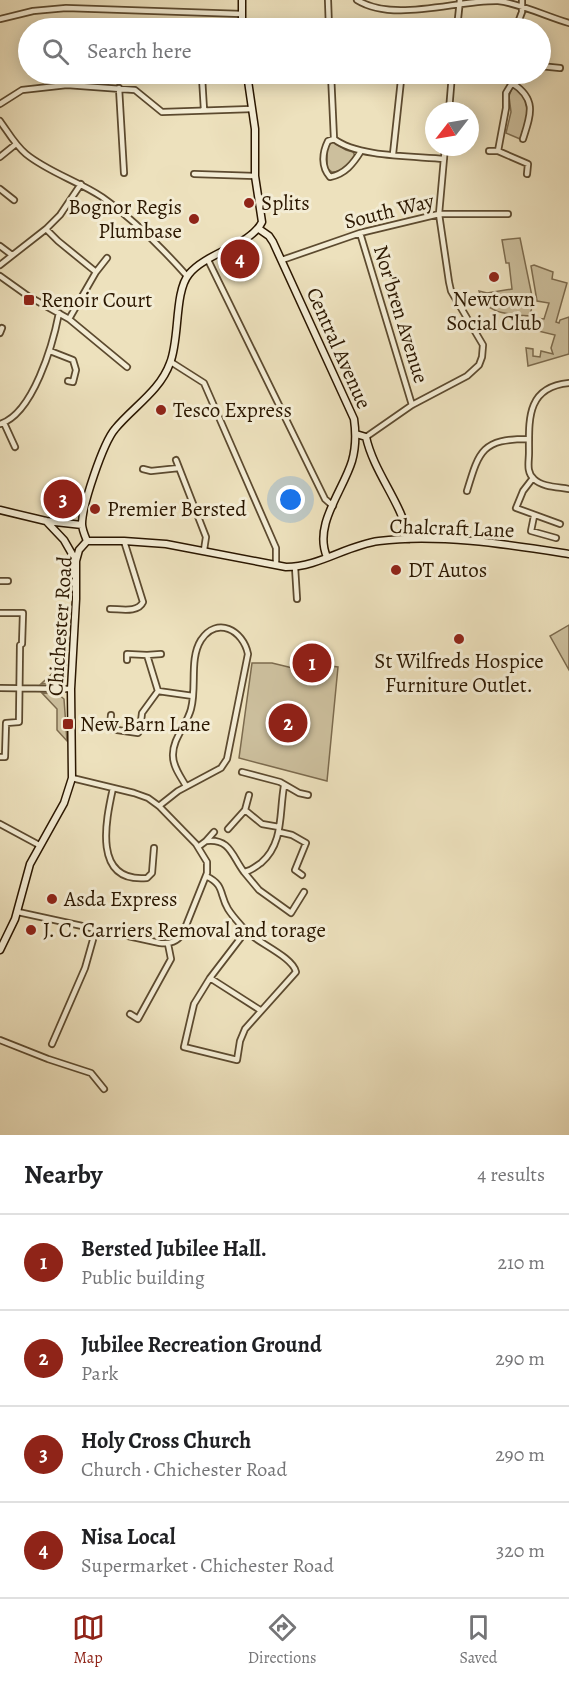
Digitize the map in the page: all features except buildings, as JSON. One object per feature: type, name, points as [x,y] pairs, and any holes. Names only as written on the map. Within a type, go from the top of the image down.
[{"type":"street","points":[[65,0],[66,8]]},
{"type":"street","points":[[242,0],[242,18]]},
{"type":"street","points":[[328,0],[329,18]]},
{"type":"street","points":[[357,0],[363,4],[381,8],[404,9],[460,2],[499,1],[569,23]]},
{"type":"street","points":[[520,18],[522,0]]},
{"type":"street","points":[[458,18],[460,2]]},
{"type":"street","points":[[0,20],[33,11],[66,8],[242,14]]},
{"type":"street","points":[[551,67],[560,68]]},
{"type":"street","points":[[202,84],[204,110]]},
{"type":"street","points":[[0,510],[46,521],[82,525],[84,510],[108,439],[114,430],[158,386],[171,362],[183,286],[187,276],[208,260],[259,229],[262,212],[255,176],[255,129],[248,84]]},
{"type":"street","points":[[331,84],[334,139]]},
{"type":"street","points":[[393,154],[401,84]]},
{"type":"street","points":[[450,102],[451,84]]},
{"type":"street","points":[[498,151],[506,108],[506,93],[511,84]]},
{"type":"street","points":[[515,84],[522,88],[528,98],[530,109],[530,117],[523,139]]},
{"type":"street","points":[[0,104],[29,88],[67,85],[135,90],[162,112],[252,109]]},
{"type":"street","points":[[119,88],[124,173]]},
{"type":"street","points":[[0,121],[16,144],[29,156],[81,184],[119,211],[173,258],[187,276]]},
{"type":"street","points":[[334,139],[342,145],[361,151],[444,159]]},
{"type":"street","points":[[334,139],[328,141],[323,159],[324,171],[330,177],[339,175],[348,169],[361,151]]},
{"type":"street","points":[[0,156],[16,144]]},
{"type":"street","points":[[489,151],[498,151],[528,164],[527,174]]},
{"type":"street","points":[[356,434],[366,436],[412,405],[475,370],[483,357],[483,345],[450,286],[439,214],[444,156]]},
{"type":"street","points":[[194,174],[255,176]]},
{"type":"street","points":[[0,265],[60,215],[81,184]]},
{"type":"street","points":[[0,189],[14,200]]},
{"type":"street","name":"South Way","points":[[282,260],[360,233],[439,214],[508,214]]},
{"type":"street","points":[[46,229],[96,272]]},
{"type":"street","name":"Central Avenue","points":[[259,229],[270,237],[282,260],[354,419],[356,434],[352,461],[322,537],[327,557]]},
{"type":"street","name":"Nor'bren Avenue","points":[[360,233],[412,405]]},
{"type":"street","points":[[0,246],[12,255]]},
{"type":"street","points":[[69,319],[96,272],[107,258]]},
{"type":"street","points":[[208,260],[325,500],[333,506]]},
{"type":"street","points":[[0,276],[28,296],[69,319],[127,367]]},
{"type":"street","points":[[15,447],[2,424],[21,410],[27,402],[50,351],[59,313]]},
{"type":"street","points":[[50,351],[73,360],[76,370],[73,382],[68,381]]},
{"type":"street","points":[[171,362],[204,383],[276,548],[276,565]]},
{"type":"street","points":[[569,383],[551,387],[534,403],[530,411],[528,439],[528,468],[532,478],[543,485],[569,489]]},
{"type":"street","points":[[366,436],[366,447],[405,525],[409,539]]},
{"type":"street","points":[[466,491],[474,468],[488,445],[500,440],[528,439]]},
{"type":"street","points":[[355,448],[366,447]]},
{"type":"street","points":[[176,460],[206,537],[204,550]]},
{"type":"street","points":[[143,469],[151,471],[179,468]]},
{"type":"street","points":[[532,478],[523,491],[516,508],[560,524]]},
{"type":"street","points":[[534,516],[531,531],[556,538]]},
{"type":"street","points":[[46,521],[64,540],[76,561]]},
{"type":"street","name":"Chichester Road","points":[[0,950],[18,912],[30,864],[64,803],[72,778],[71,689],[76,561],[79,550],[87,541],[82,525]]},
{"type":"street","name":"Chalcraft Lane","points":[[87,541],[124,541],[204,550],[295,567],[370,543],[409,539],[476,542],[569,554]]},
{"type":"street","points":[[110,609],[136,609],[141,607],[143,602],[124,541]]},
{"type":"street","points":[[295,567],[297,599]]},
{"type":"street","points":[[0,581],[8,581]]},
{"type":"street","points":[[0,613],[23,613],[22,644],[20,645],[19,722],[6,723],[2,757]]},
{"type":"street","points":[[159,806],[186,786],[221,768],[227,759],[248,654],[238,633],[223,627],[205,635],[200,641],[197,649],[192,708],[173,752],[174,763],[186,786]]},
{"type":"street","points":[[127,660],[127,654],[161,654]]},
{"type":"street","points":[[147,655],[158,691]]},
{"type":"street","points":[[0,688],[71,689]]},
{"type":"street","points":[[158,691],[192,696]]},
{"type":"street","points":[[111,715],[110,729],[138,733],[142,713],[158,691]]},
{"type":"street","points":[[242,772],[280,782],[284,786],[308,795]]},
{"type":"street","points":[[18,912],[168,944],[176,941],[183,933],[206,876],[207,862],[198,847],[159,806],[148,798],[72,778]]},
{"type":"street","points":[[244,872],[269,855],[276,844],[284,786]]},
{"type":"street","points":[[113,788],[106,838],[112,865],[125,875],[147,878],[152,873],[154,848]]},
{"type":"street","points":[[228,829],[245,810],[249,795]]},
{"type":"street","points":[[245,810],[262,824],[306,843],[295,870],[302,875]]},
{"type":"street","points":[[0,824],[39,845]]},
{"type":"street","points":[[198,847],[214,832]]},
{"type":"street","points":[[206,841],[218,840],[225,844],[259,890],[291,913],[304,892]]},
{"type":"street","points":[[206,876],[218,884],[228,909],[246,931],[293,964],[296,972],[252,1020],[240,1041],[237,1060],[184,1047],[194,1004],[210,978],[246,931]]},
{"type":"street","points":[[52,1044],[85,968],[96,929]]},
{"type":"street","points":[[130,1014],[138,1019],[153,993],[171,959],[168,944]]},
{"type":"street","points":[[210,978],[260,1010]]},
{"type":"street","points":[[0,1041],[91,1073],[104,1089]]},
{"type":"shaded area","points":[[512,88],[521,90],[527,109],[520,139],[506,133],[511,112],[509,96]]},
{"type":"shaded area","points":[[333,142],[353,152],[355,156],[345,168],[332,172],[327,168],[327,146]]},
{"type":"shaded area","points":[[520,238],[533,301],[530,316],[506,314],[492,309],[486,305],[479,291],[487,293],[512,289],[509,263],[506,263],[502,240]]},
{"type":"shaded area","points":[[531,266],[553,272],[552,279],[567,283],[556,322],[559,323],[560,320],[569,317],[569,354],[528,366],[526,348],[533,349],[533,356],[540,357],[541,351],[553,354],[551,348],[555,335],[534,330],[536,318],[544,319],[549,303],[537,301]]},
{"type":"shaded area","points":[[569,625],[569,670],[550,636]]},
{"type":"shaded area","points":[[68,634],[65,677],[58,683],[41,684],[57,669],[56,647]]},
{"type":"shaded area","points":[[252,663],[272,663],[326,676],[331,666],[338,667],[327,781],[239,758]]},
{"type":"shaded area","points":[[42,693],[58,694],[64,699],[67,741],[57,730],[57,709]]},
{"type":"place","name":"Splits","points":[[249,203]]},
{"type":"place","name":"Bognor Regis Plumbase","points":[[194,219]]},
{"type":"place","name":"Nisa Local","points":[[240,259]]},
{"type":"place","name":"Newtown Social Club","points":[[494,277]]},
{"type":"place","name":"Renoir Court","points":[[29,300]]},
{"type":"place","name":"Tesco Express","points":[[161,410]]},
{"type":"place","name":"Holy Cross Church","points":[[63,499]]},
{"type":"place","name":"Premier Bersted","points":[[95,509]]},
{"type":"place","name":"DT Autos","points":[[396,570]]},
{"type":"place","name":"St Wilfreds Hospice Furniture Outlet.","points":[[459,639]]},
{"type":"place","name":"Bersted Jubilee Hall.","points":[[312,663]]},
{"type":"place","name":"Jubilee Recreation Ground","points":[[288,723]]},
{"type":"place","name":"New Barn Lane","points":[[68,724]]},
{"type":"place","name":"Asda Express","points":[[52,899]]},
{"type":"place","name":"J. C. Carriers Removal and torage","points":[[31,930]]}]
